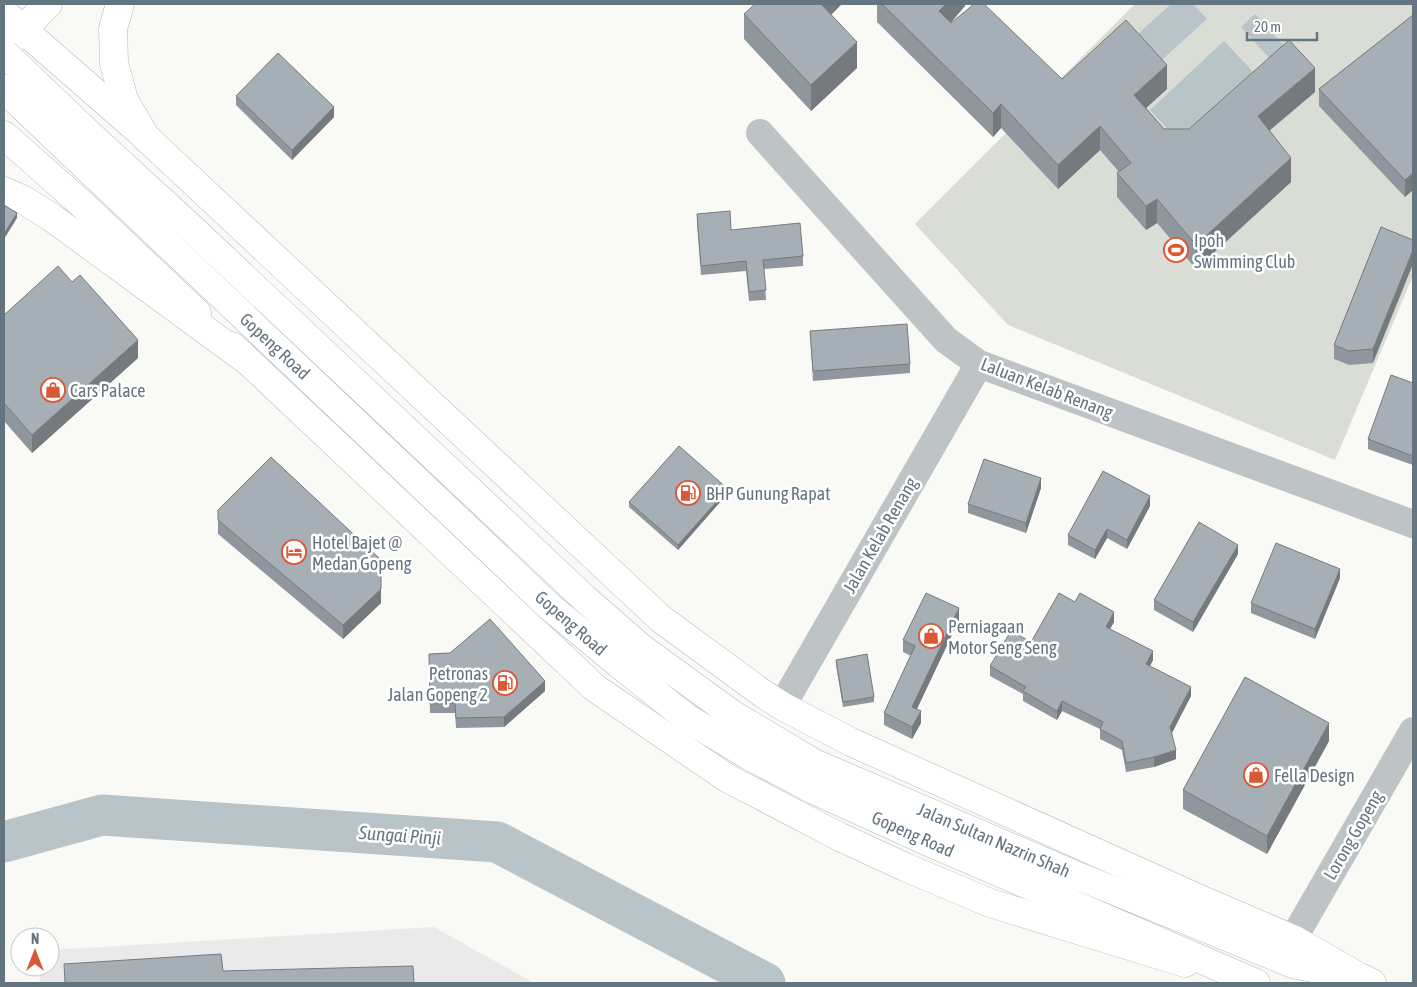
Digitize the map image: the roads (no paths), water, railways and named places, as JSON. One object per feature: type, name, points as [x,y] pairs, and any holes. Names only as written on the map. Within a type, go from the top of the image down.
[{"type":"main road","points":[[48,4],[10,30],[143,135],[661,619],[782,706],[851,742],[1293,939],[1367,981]]},
{"type":"main road","points":[[120,4],[113,29],[114,63],[124,100],[143,135]]},
{"type":"main road","name":"Gopeng Road","points":[[4,53],[584,598],[640,647]]},
{"type":"main road","name":"Gopeng Road","points":[[4,89],[543,600],[687,718],[751,758],[814,790],[933,844],[1256,983]]},
{"type":"main road","points":[[4,135],[84,206],[595,688],[727,778],[840,837],[990,903],[1252,983]]},
{"type":"main road","points":[[84,206],[73,164],[97,135],[143,135]]},
{"type":"main road","points":[[4,191],[22,199],[51,217],[249,362]]},
{"type":"main road","name":"Jalan Sultan Nazrin Shah","points":[[640,647],[732,714],[814,763],[1073,874],[1293,964],[1367,981]]},
{"type":"street","name":"Laluan Kelab Renang","points":[[760,133],[946,340],[979,364],[1413,524]]},
{"type":"street","name":"Jalan Kelab Renang","points":[[782,706],[979,364]]},
{"type":"street","name":"Lorong Gopeng","points":[[1293,939],[1413,731]]},
{"type":"waterway","name":"Sungai Pinji","points":[[4,842],[102,815],[497,842],[765,983]]},
{"type":"place","name":"Ipoh Swimming Club","points":[[1176,250]]},
{"type":"place","name":"Cars Palace","points":[[53,390]]},
{"type":"place","name":"BHP Gunung Rapat","points":[[688,493]]},
{"type":"place","name":"Hotel Bajet @ Medan Gopeng","points":[[294,552]]},
{"type":"place","name":"Perniagaan Motor Seng Seng","points":[[931,636]]},
{"type":"place","name":"Petronas Jalan Gopeng 2","points":[[505,683]]},
{"type":"place","name":"Fella Design","points":[[1256,775]]}]
